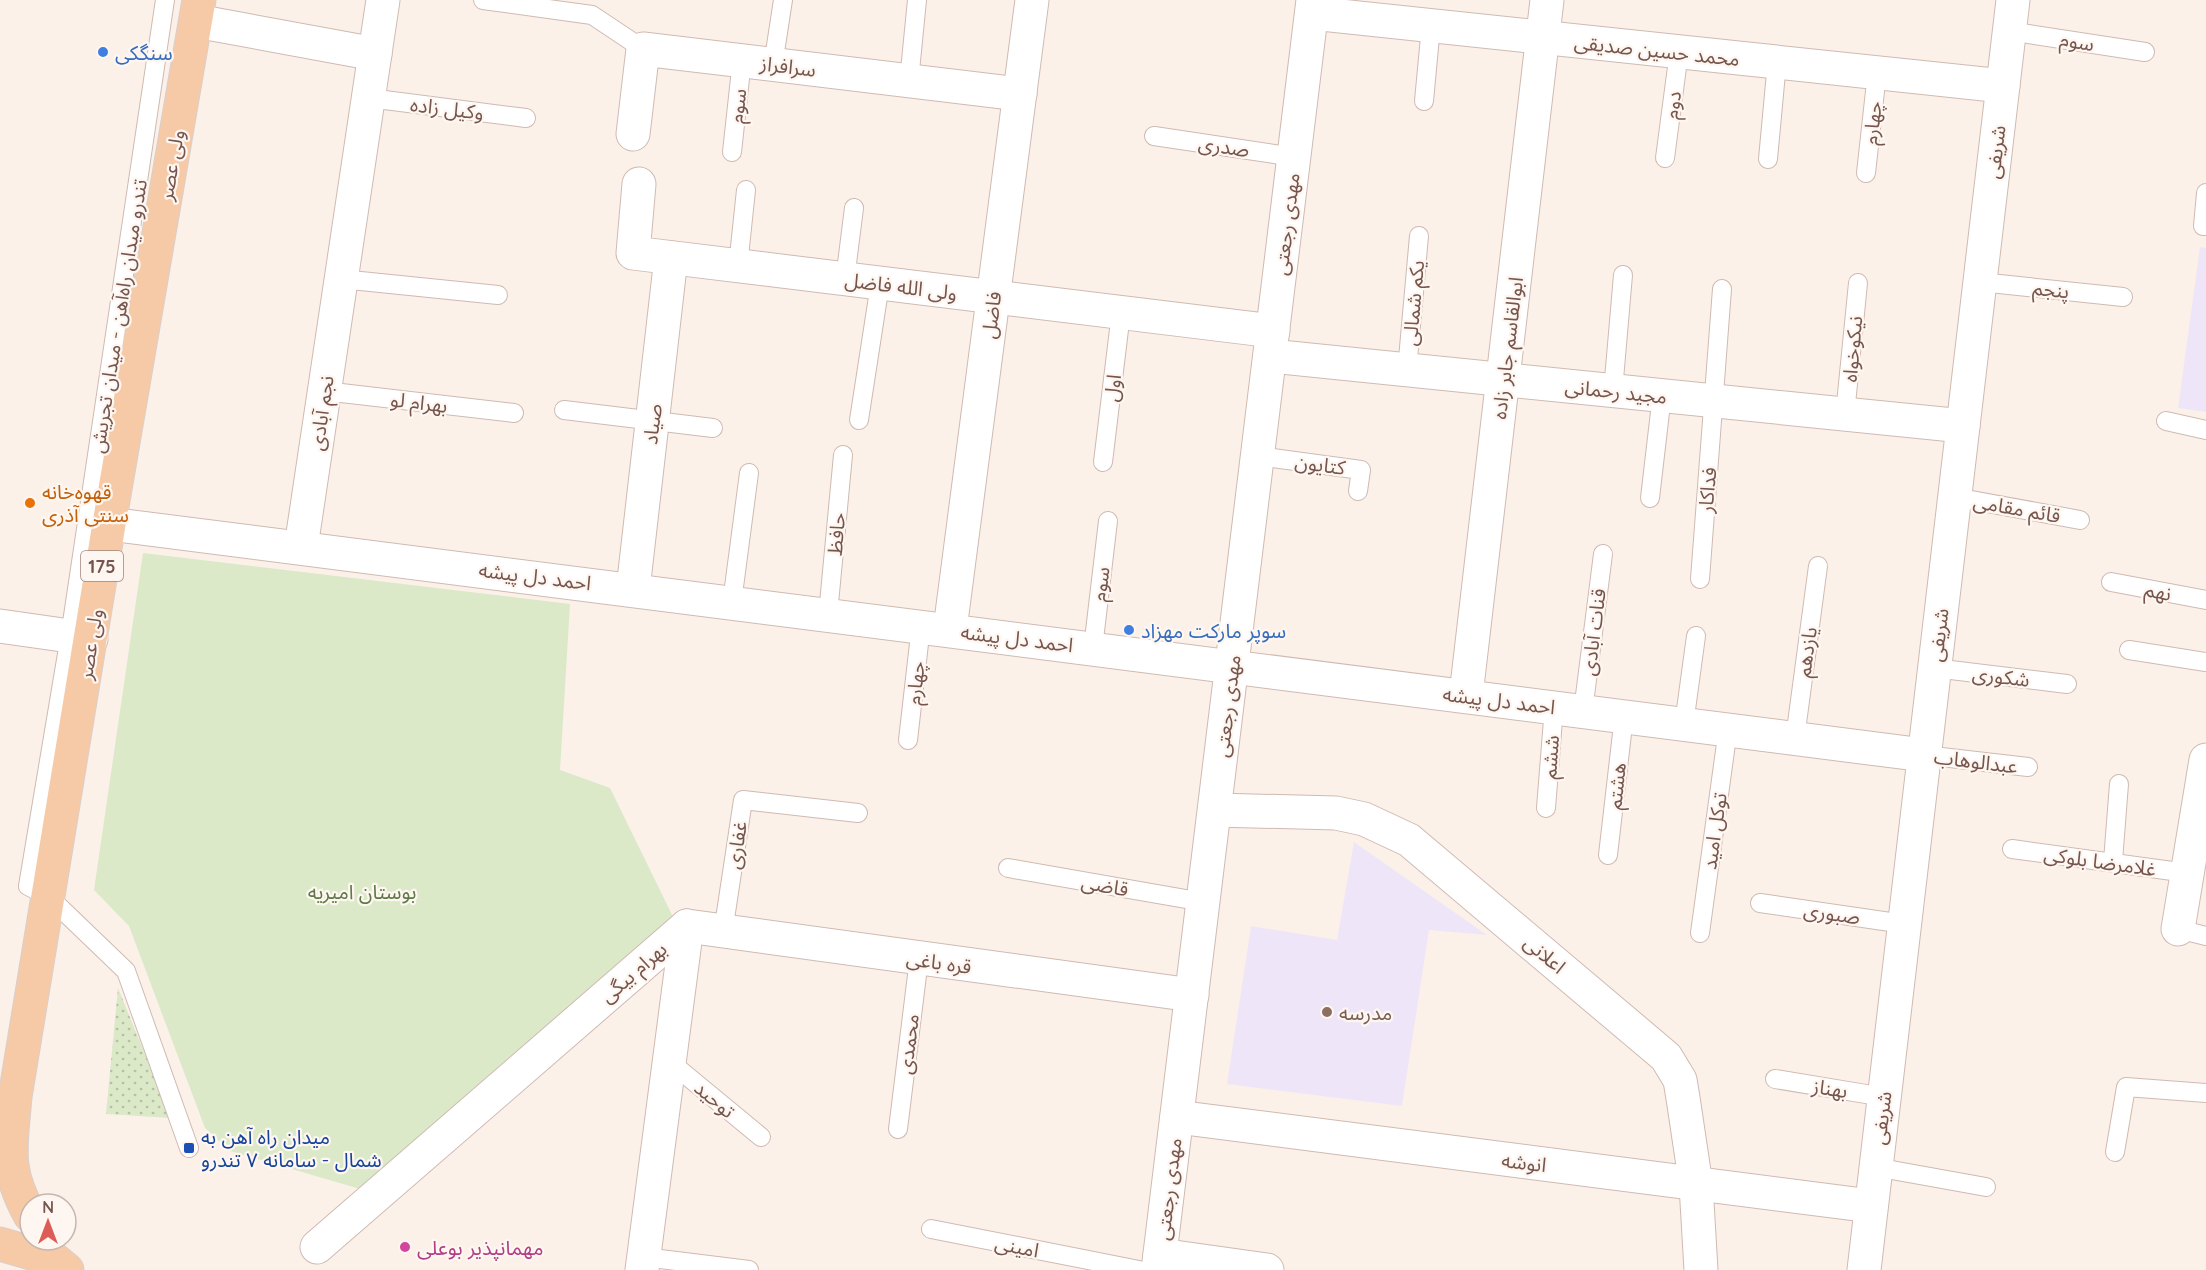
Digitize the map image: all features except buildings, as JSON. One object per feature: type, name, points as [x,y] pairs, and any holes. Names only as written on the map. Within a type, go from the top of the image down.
[{"type":"main road","name":"ولی عصر","points":[[18,1194],[10,1166],[15,1097],[49,897],[80,638],[109,524],[198,10]]},
{"type":"main road","points":[[0,1245],[56,1257]]},
{"type":"street","name":"نجم آبادی","points":[[301,547],[383,0]]},
{"type":"street","name":"فاضل","points":[[936,628],[994,297],[1032,0]]},
{"type":"street","name":"ابوالقاسم جابر زاده","points":[[1466,695],[1547,0]]},
{"type":"street","name":"محمد حسین صدیقی","points":[[1313,7],[1431,26],[2003,86]]},
{"type":"street","name":"مهدی رجعتی","points":[[1153,1265],[1177,1117],[1313,7]]},
{"type":"street","points":[[198,10],[375,54]]},
{"type":"street","name":"شریفی","points":[[1864,1270],[2011,15]]},
{"type":"street","points":[[633,134],[642,49]]},
{"type":"street","name":"سرافراز","points":[[642,49],[1020,94]]},
{"type":"street","name":"ولی الله فاضل","points":[[639,184],[633,253],[1122,313],[1272,344]]},
{"type":"street","name":"صیاد","points":[[633,589],[671,258]]},
{"type":"street","name":"مجید رحمانی","points":[[1272,344],[1407,370],[1963,426]]},
{"type":"street","name":"احمد دل پیشه","points":[[109,524],[1924,755]]},
{"type":"street","points":[[0,626],[80,638]]},
{"type":"street","points":[[2192,932],[2187,873],[2200,829],[2206,760]]},
{"type":"street","name":"اعلانی","points":[[1215,810],[1335,813],[1364,819],[1409,840],[1666,1057],[1680,1080],[1696,1185],[1701,1270]]},
{"type":"street","name":"قره باغی","points":[[687,926],[1192,995]]},
{"type":"street","name":"بهرام بیگی","points":[[643,1264],[687,926]]},
{"type":"street","name":"بهرام بیگی","points":[[317,1246],[687,926]]},
{"type":"street","name":"انوشه","points":[[1177,1117],[1871,1206]]},
{"type":"street","points":[[1153,1265],[1267,1270]]},
{"type":"lane","name":"تندرو میدان راه‌آهن - میدان تجریش","points":[[80,638],[165,0]]},
{"type":"lane","points":[[483,0],[592,15],[642,49]]},
{"type":"lane","points":[[758,62],[783,0]]},
{"type":"lane","points":[[909,81],[917,0]]},
{"type":"lane","name":"سوم","points":[[2011,15],[2145,52]]},
{"type":"lane","points":[[1424,101],[1431,26]]},
{"type":"lane","name":"دوم","points":[[1665,159],[1678,52]]},
{"type":"lane","name":"سوم","points":[[732,152],[758,62]]},
{"type":"lane","points":[[1768,159],[1777,62]]},
{"type":"lane","name":"چهارم","points":[[1866,173],[1877,73]]},
{"type":"lane","name":"وکیل زاده","points":[[369,98],[526,118]]},
{"type":"lane","name":"صدری","points":[[1154,136],[1294,157]]},
{"type":"lane","points":[[738,267],[746,190]]},
{"type":"lane","points":[[2206,193],[2203,226],[2206,226]]},
{"type":"lane","points":[[845,279],[854,208]]},
{"type":"lane","name":"یکم شمالی","points":[[1407,370],[1419,236]]},
{"type":"lane","points":[[1612,391],[1623,274]]},
{"type":"lane","points":[[341,279],[498,295]]},
{"type":"lane","name":"پنجم","points":[[1980,282],[2123,297]]},
{"type":"lane","name":"نیکوخواه","points":[[1845,414],[1858,283]]},
{"type":"lane","points":[[859,420],[880,284]]},
{"type":"lane","name":"فداکار","points":[[1700,579],[1722,289]]},
{"type":"lane","name":"اول","points":[[1103,462],[1122,313]]},
{"type":"lane","name":"بهرام لو","points":[[324,391],[514,413]]},
{"type":"lane","points":[[1650,498],[1662,396]]},
{"type":"lane","points":[[564,410],[713,428]]},
{"type":"lane","points":[[2166,421],[2206,430]]},
{"type":"lane","name":"حافظ","points":[[828,614],[843,455]]},
{"type":"lane","name":"کتایون","points":[[1258,456],[1361,470],[1358,490]]},
{"type":"lane","points":[[732,602],[749,473]]},
{"type":"lane","name":"قائم مقامی","points":[[1954,497],[2080,519]]},
{"type":"lane","name":"سوم","points":[[1093,648],[1108,521]]},
{"type":"lane","name":"قنات آبادی","points":[[1568,709],[1604,554]]},
{"type":"lane","name":"یازدهم","points":[[1795,738],[1818,566]]},
{"type":"lane","name":"نهم","points":[[2111,582],[2206,600]]},
{"type":"lane","name":"چهارم","points":[[908,740],[936,628]]},
{"type":"lane","points":[[1684,724],[1696,636]]},
{"type":"lane","points":[[2129,650],[2206,662]]},
{"type":"lane","name":"شکوری","points":[[1934,668],[2067,684]]},
{"type":"lane","name":"ششم","points":[[1546,808],[1568,709]]},
{"type":"lane","name":"هشتم","points":[[1608,855],[1624,716]]},
{"type":"lane","name":"توکل امید","points":[[1700,933],[1728,729]]},
{"type":"lane","name":"عبدالوهاب","points":[[1924,755],[2028,767]]},
{"type":"lane","points":[[2113,861],[2119,784]]},
{"type":"lane","name":"غفاری","points":[[723,932],[743,800],[858,813]]},
{"type":"lane","name":"غلامرضا بلوکی","points":[[2012,849],[2113,861],[2187,873]]},
{"type":"lane","name":"قاضی","points":[[1008,868],[1203,902]]},
{"type":"lane","points":[[49,897],[126,971],[189,1148]]},
{"type":"lane","name":"صبوری","points":[[1760,903],[1904,924]]},
{"type":"lane","name":"محمدی","points":[[898,1129],[918,959]]},
{"type":"lane","name":"توحید","points":[[669,1061],[761,1137]]},
{"type":"lane","name":"بهناز","points":[[1775,1079],[1884,1096]]},
{"type":"lane","points":[[2115,1152],[2126,1087],[2206,1094]]},
{"type":"lane","points":[[1875,1167],[1986,1187]]},
{"type":"lane","name":"امینی","points":[[931,1229],[1153,1265]]},
{"type":"lane","points":[[643,1264],[749,1270]]},
{"type":"shaded area","points":[[2200,247],[2206,248],[2206,412],[2178,408]]},
{"type":"shaded area","name":"مدرسه","points":[[1354,842],[1487,935],[1429,930],[1402,1106],[1227,1084],[1251,926],[1337,940]]},
{"type":"green space","name":"بوستان امیریه","points":[[143,553],[570,604],[560,770],[610,788],[678,927],[367,1191],[230,1151],[205,1128],[129,926],[94,890]]},
{"type":"green space","points":[[118,988],[171,1118],[106,1114]]},
{"type":"place","name":"سنگکی","points":[[103,52]]},
{"type":"place","name":"قهوه‌خانه سنتی آذری","points":[[30,503]]},
{"type":"place","name":"سوپر مارکت مهزاد","points":[[1129,630]]},
{"type":"place","name":"مدرسه","points":[[1327,1012]]},
{"type":"place","name":"میدان راه آهن به شمال - سامانه ۷ تندرو","points":[[189,1148]]},
{"type":"place","name":"مهمانپذیر بوعلی","points":[[405,1247]]}]
